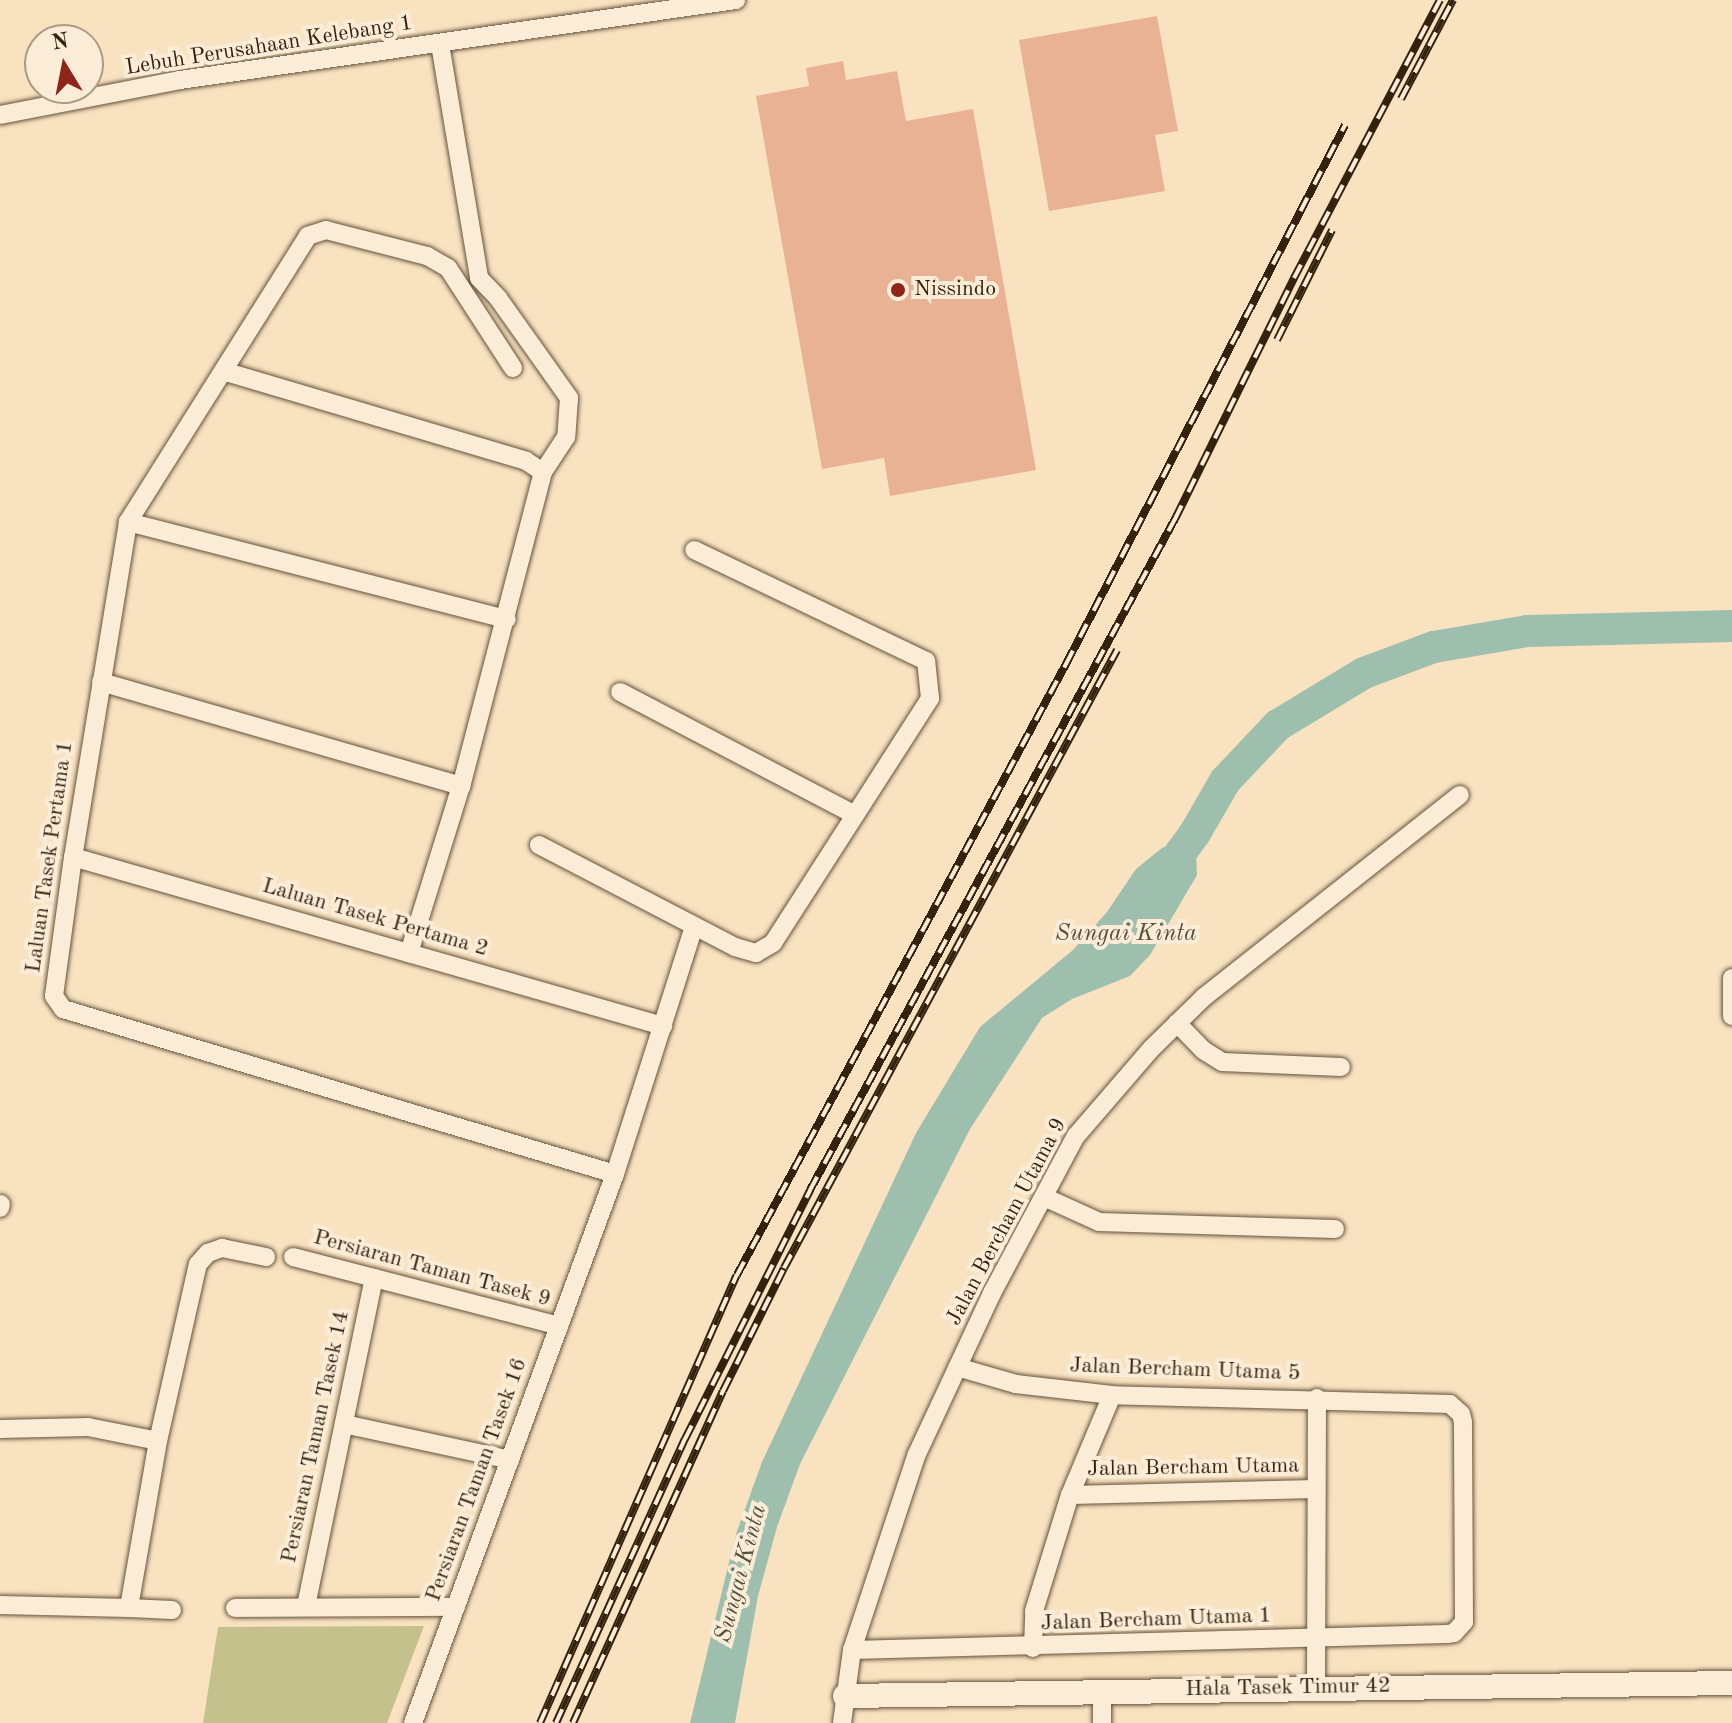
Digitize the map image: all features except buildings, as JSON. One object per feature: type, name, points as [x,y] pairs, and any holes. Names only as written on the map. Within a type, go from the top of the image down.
[{"type":"street","name":"Lebuh Perusahaan Kelebang 1","points":[[0,115],[180,80],[736,0]]},
{"type":"street","points":[[409,953],[461,786],[543,472],[566,437],[571,415],[566,388],[498,298],[479,278],[440,44]]},
{"type":"street","name":"Laluan Tasek Pertama 1","points":[[513,368],[448,268],[427,256],[326,230],[308,236],[128,522],[73,857],[54,996],[63,1009],[615,1174]]},
{"type":"street","points":[[223,371],[526,461],[543,472]]},
{"type":"street","points":[[128,522],[507,619]]},
{"type":"street","points":[[539,845],[735,947],[756,953],[773,943],[930,698],[926,661],[694,550]]},
{"type":"street","points":[[101,682],[461,786]]},
{"type":"street","points":[[620,692],[855,815]]},
{"type":"street","name":"Jalan Bercham Utama 9","points":[[842,1723],[852,1650],[917,1454],[957,1367],[1076,1136],[1204,997],[1460,795]]},
{"type":"street","name":"Laluan Tasek Pertama 2","points":[[73,857],[663,1026]]},
{"type":"street","name":"Persiaran Taman Tasek 16","points":[[413,1723],[615,1174],[694,926]]},
{"type":"street","points":[[1732,978],[1732,1016]]},
{"type":"street","points":[[1177,1023],[1203,1050],[1222,1062],[1341,1067]]},
{"type":"street","points":[[1044,1197],[1099,1222],[1335,1229]]},
{"type":"street","points":[[129,1608],[158,1441],[198,1264],[208,1253],[222,1248],[266,1257]]},
{"type":"street","name":"Persiaran Taman Tasek 9","points":[[293,1257],[559,1326]]},
{"type":"street","name":"Persiaran Taman Tasek 14","points":[[306,1606],[374,1278]]},
{"type":"street","name":"Jalan Bercham Utama 5","points":[[957,1367],[1016,1384],[1112,1395],[1441,1402],[1457,1408],[1463,1422],[1466,1615],[1460,1628]]},
{"type":"street","points":[[1033,1648],[1034,1611],[1070,1495],[1112,1395]]},
{"type":"street","points":[[1316,1688],[1317,1398]]},
{"type":"street","points":[[344,1424],[510,1460]]},
{"type":"street","points":[[0,1429],[88,1427],[158,1441]]},
{"type":"street","name":"Jalan Bercham Utama","points":[[1070,1495],[1316,1489]]},
{"type":"street","points":[[0,1605],[172,1610]]},
{"type":"street","points":[[235,1608],[456,1607]]},
{"type":"street","name":"Jalan Bercham Utama 1","points":[[852,1650],[1315,1639],[1447,1634],[1460,1628]]},
{"type":"street","name":"Hala Tasek Timur 42","points":[[845,1696],[1732,1683]]},
{"type":"street","points":[[1102,1690],[1102,1723]]},
{"type":"shaded area","points":[[424,1626],[387,1723],[203,1723],[218,1627]]},
{"type":"water","name":"Sungai Kinta","points":[[1195,833],[1197,875],[1150,955],[1130,976],[1072,999],[1042,1018],[970,1129],[800,1464],[777,1527],[758,1596],[735,1723],[690,1723],[736,1534],[762,1462],[916,1133],[980,1027],[1073,950],[1107,912],[1136,869],[1162,848]]},
{"type":"waterway","name":"Sungai Kinta","points":[[1171,866],[1195,833],[1225,781],[1278,725],[1364,673],[1434,647],[1528,631],[1732,626]]},
{"type":"railway","points":[[556,1723],[685,1439],[810,1190],[1175,519],[1294,278],[1440,0]]},
{"type":"railway","points":[[1401,99],[1453,0]]},
{"type":"railway","points":[[540,1723],[737,1275],[1066,664],[1345,125]]},
{"type":"railway","points":[[1277,340],[1332,230]]},
{"type":"railway","points":[[573,1723],[723,1391],[784,1268],[1117,650]]},
{"type":"place","name":"Nissindo","points":[[898,290]]}]
